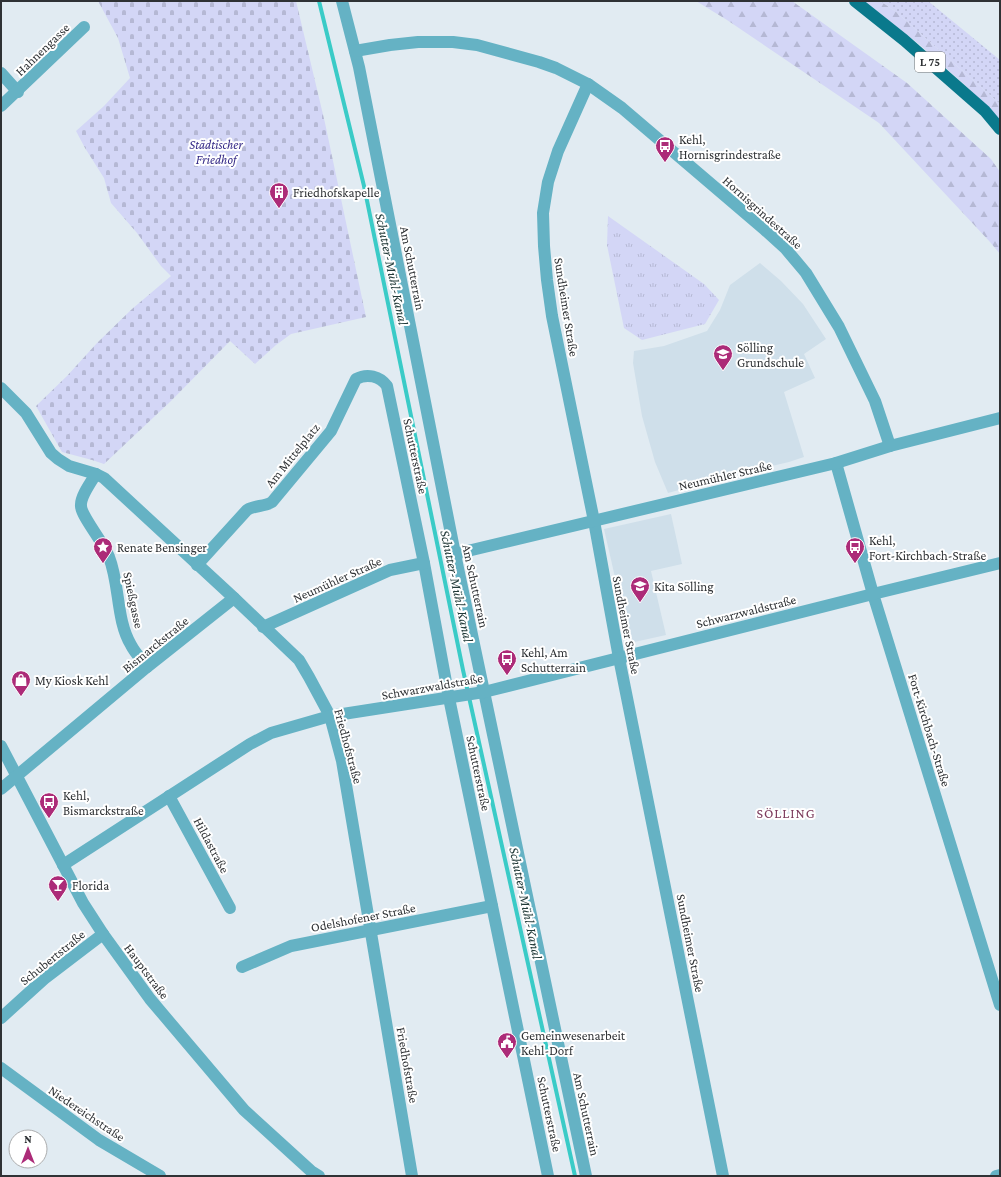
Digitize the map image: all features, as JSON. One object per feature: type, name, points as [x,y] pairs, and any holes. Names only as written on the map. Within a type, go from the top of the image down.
[{"type":"main road","name":"L 75","points":[[855,1],[904,40],[985,111],[1000,129]]},
{"type":"street","name":"Am Schutterrain","points":[[342,1],[355,51],[455,554],[480,692],[586,1176]]},
{"type":"street","name":"Hahnengasse","points":[[1,106],[18,92],[84,27]]},
{"type":"street","name":"Hornisgrindestraße","points":[[355,51],[418,42],[443,42],[477,46],[539,62],[556,68],[588,84],[622,108],[785,248],[806,273],[839,327],[875,401],[890,446]]},
{"type":"street","points":[[1,73],[18,92]]},
{"type":"street","name":"Sundheimer Straße","points":[[588,84],[558,151],[548,182],[543,213],[547,280],[552,316],[594,521],[619,658],[723,1176]]},
{"type":"street","name":"Am Mittelplatz","points":[[197,565],[247,510],[252,507],[267,505],[272,502],[331,431],[356,380],[364,376],[379,379]]},
{"type":"street","name":"Schutterstraße","points":[[379,379],[387,386],[454,697],[492,906],[548,1176]]},
{"type":"street","name":"Friedhofstraße","points":[[1,388],[26,413],[51,453],[70,466],[104,478],[299,660],[330,716],[342,761],[372,931],[412,1176]]},
{"type":"street","name":"Neumühler Straße","points":[[455,554],[836,463],[890,446],[1000,418]]},
{"type":"street","name":"Fort-Kirchbach-Straße","points":[[836,463],[873,594],[1000,1005]]},
{"type":"street","name":"Spießgasse","points":[[96,474],[82,498],[80,504],[81,512],[104,545],[109,556],[117,585],[119,604],[125,631],[131,645],[148,667]]},
{"type":"street","name":"Neumühler Straße","points":[[263,627],[390,570],[424,562]]},
{"type":"street","name":"Schwarzwaldstraße","points":[[63,865],[250,744],[271,733],[330,716],[480,692],[1000,563]]},
{"type":"street","name":"Bismarckstraße","points":[[1,789],[234,598]]},
{"type":"street","name":"Hauptstraße","points":[[1,746],[83,903],[103,934],[150,999],[244,1110],[311,1171],[319,1176]]},
{"type":"street","name":"Hildastraße","points":[[169,796],[230,908]]},
{"type":"street","name":"Odelshofener Straße","points":[[242,967],[291,946],[492,906]]},
{"type":"street","name":"Schubertstraße","points":[[1,1018],[44,979],[103,934]]},
{"type":"street","name":"Niedereichstraße","points":[[1,1068],[99,1140],[160,1176]]},
{"type":"street","points":[[996,1176],[1000,1175]]},
{"type":"shaded area","name":"Sölling Grundschule","points":[[760,263],[781,281],[803,304],[826,339],[804,354],[815,378],[784,392],[804,457],[668,493],[655,462],[642,416],[633,363],[634,351],[664,346],[707,331],[720,310],[730,285]]},
{"type":"shaded area","name":"Kita Sölling","points":[[671,514],[682,564],[651,571],[666,635],[630,643],[604,529]]},
{"type":"green space","name":"Städtischer Friedhof","points":[[98,1],[296,1],[325,123],[366,317],[291,334],[255,364],[230,341],[171,401],[104,464],[62,452],[36,406],[132,309],[171,276],[161,266],[137,233],[111,203],[104,178],[76,131],[104,106],[130,78],[118,38]]},
{"type":"green space","points":[[696,1],[792,1],[907,83],[991,159],[1000,172],[1000,254],[879,123],[727,20]]},
{"type":"green space","points":[[864,1],[880,1],[895,11],[1000,104],[1000,121],[966,86],[920,45]]},
{"type":"green space","points":[[880,1],[928,1],[1000,60],[1000,104],[895,11]]},
{"type":"green space","points":[[608,216],[704,284],[719,300],[705,324],[642,340],[624,328],[607,245]]},
{"type":"waterway","name":"Schutter-Mühl-Kanal","points":[[319,1],[364,186],[463,670],[575,1176]]},
{"type":"place","name":"Kehl, Hornisgrindestraße","points":[[665,163]]},
{"type":"place","name":"Friedhofskapelle","points":[[279,209]]},
{"type":"place","name":"Sölling Grundschule","points":[[723,371]]},
{"type":"place","name":"Renate Bensinger","points":[[103,564]]},
{"type":"place","name":"Kehl, Fort-Kirchbach-Straße","points":[[855,564]]},
{"type":"place","name":"Kita Sölling","points":[[640,603]]},
{"type":"place","name":"Kehl, Am Schutterrain","points":[[507,676]]},
{"type":"place","name":"My Kiosk Kehl","points":[[21,697]]},
{"type":"place","name":"Kehl, Bismarckstraße","points":[[49,819]]},
{"type":"place","name":"Florida","points":[[58,902]]},
{"type":"place","name":"Gemeinwesenarbeit Kehl-Dorf","points":[[507,1059]]},
{"type":"district","name":"SÖLLING","points":[[786,813]]}]
